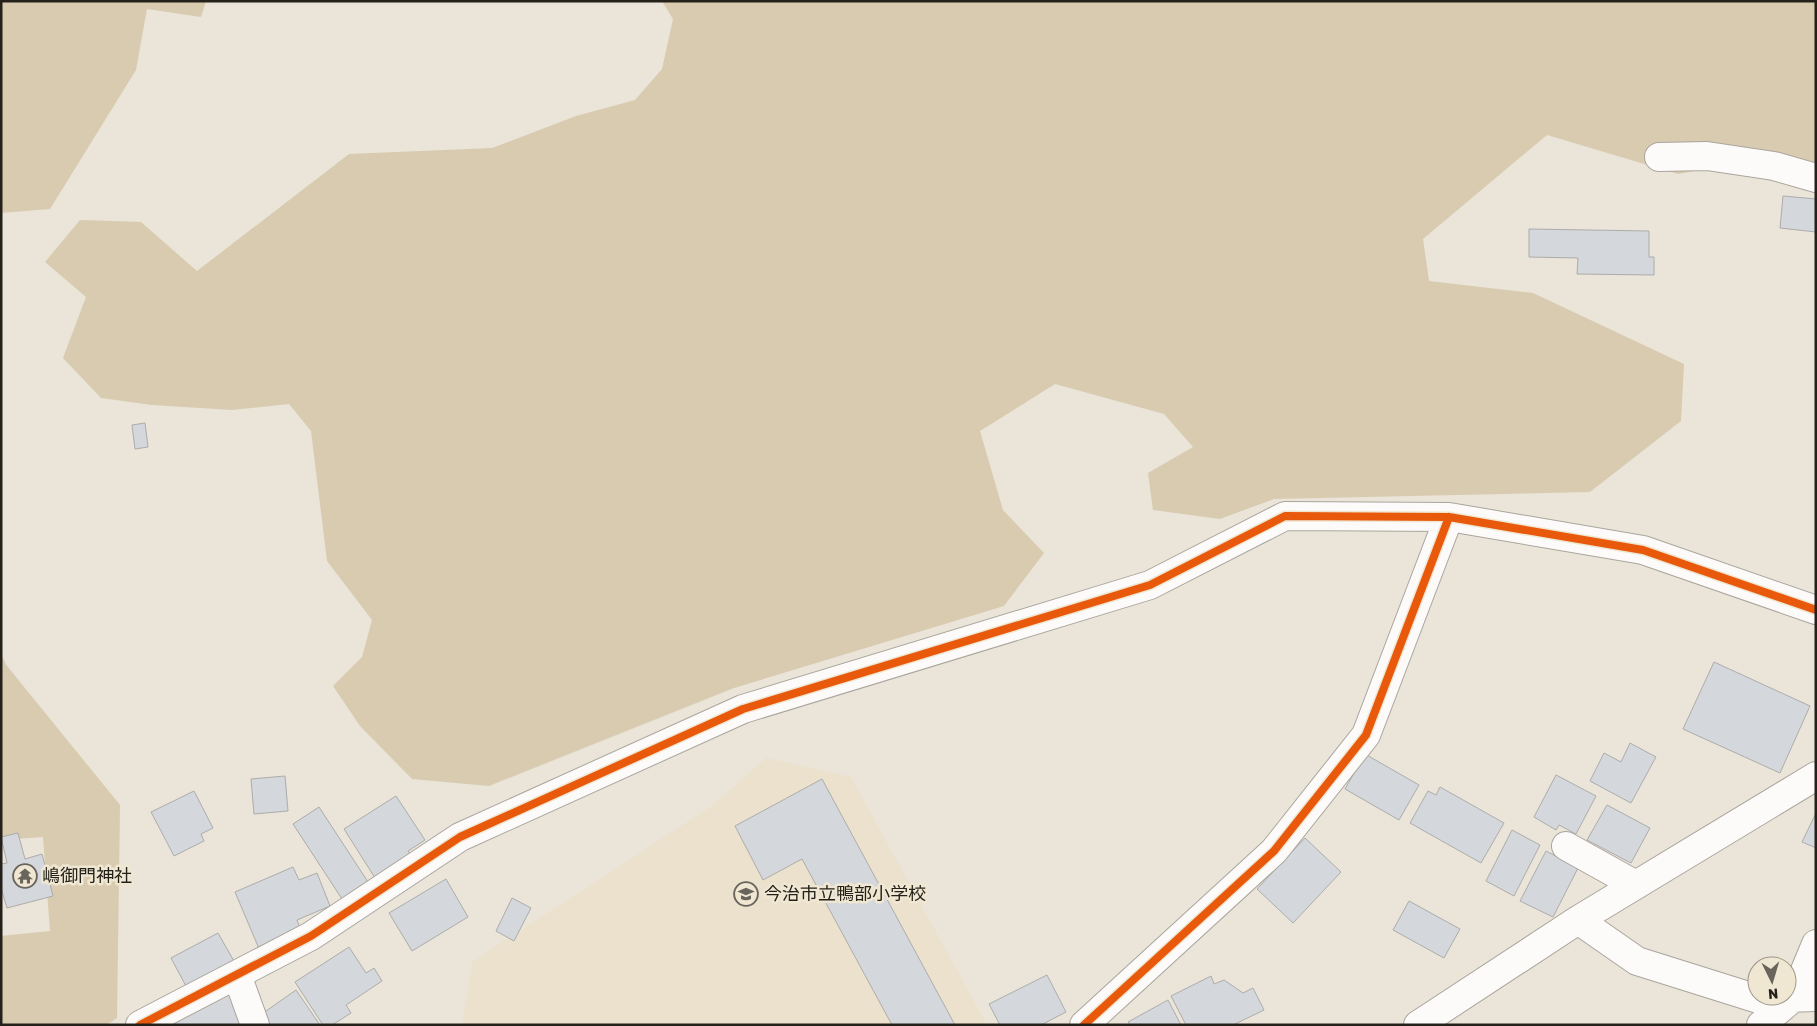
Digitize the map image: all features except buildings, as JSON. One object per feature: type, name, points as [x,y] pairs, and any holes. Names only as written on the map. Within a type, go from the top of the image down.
[{"type":"street","points":[[1659,157],[1707,156],[1774,166],[1816,178]]},
{"type":"street","points":[[140,1025],[311,936],[460,838],[743,709],[1150,585],[1285,516],[1449,517],[1643,550],[1816,610]]},
{"type":"street","points":[[1084,1025],[1274,850],[1366,735],[1449,517]]},
{"type":"street","points":[[1418,1025],[1578,920],[1816,776]]},
{"type":"street","points":[[1566,846],[1636,885]]},
{"type":"street","points":[[1578,920],[1637,961],[1758,999],[1805,997]]},
{"type":"street","points":[[1761,1025],[1805,997],[1816,944]]},
{"type":"street","points":[[237,975],[255,1025]]},
{"type":"shaded area","points":[[1,1],[206,1],[201,17],[147,9],[136,70],[50,209],[1,213]]},
{"type":"shaded area","points":[[662,1],[1816,1],[1816,166],[1782,155],[1678,174],[1547,135],[1423,239],[1429,281],[1533,293],[1684,364],[1681,421],[1590,492],[1274,499],[1220,519],[1153,510],[1148,473],[1193,447],[1164,414],[1055,384],[980,431],[1003,510],[1044,553],[1004,606],[734,688],[489,786],[412,779],[360,726],[333,686],[362,657],[372,620],[327,561],[311,431],[289,404],[232,410],[152,405],[101,398],[63,358],[86,297],[45,262],[80,220],[141,222],[197,271],[349,154],[492,148],[576,116],[635,100],[662,69],[673,19]]},
{"type":"shaded area","points":[[1,654],[7,666],[120,805],[117,1018],[106,1025],[1,1025],[1,936],[50,931],[43,837],[1,840]]},
{"type":"shaded area","name":"今治市立鴨部小学校","points":[[766,758],[851,777],[987,1025],[462,1025],[472,962],[712,806]]},
{"type":"cycle path","points":[[140,1025],[311,936],[460,837],[743,709],[1150,585],[1285,516],[1449,517],[1643,550],[1816,610]]},
{"type":"cycle path","points":[[1084,1025],[1274,851],[1366,735],[1449,517]]},
{"type":"place","name":"嶋御門神社","points":[[25,876]]},
{"type":"place","name":"今治市立鴨部小学校","points":[[746,894]]}]
